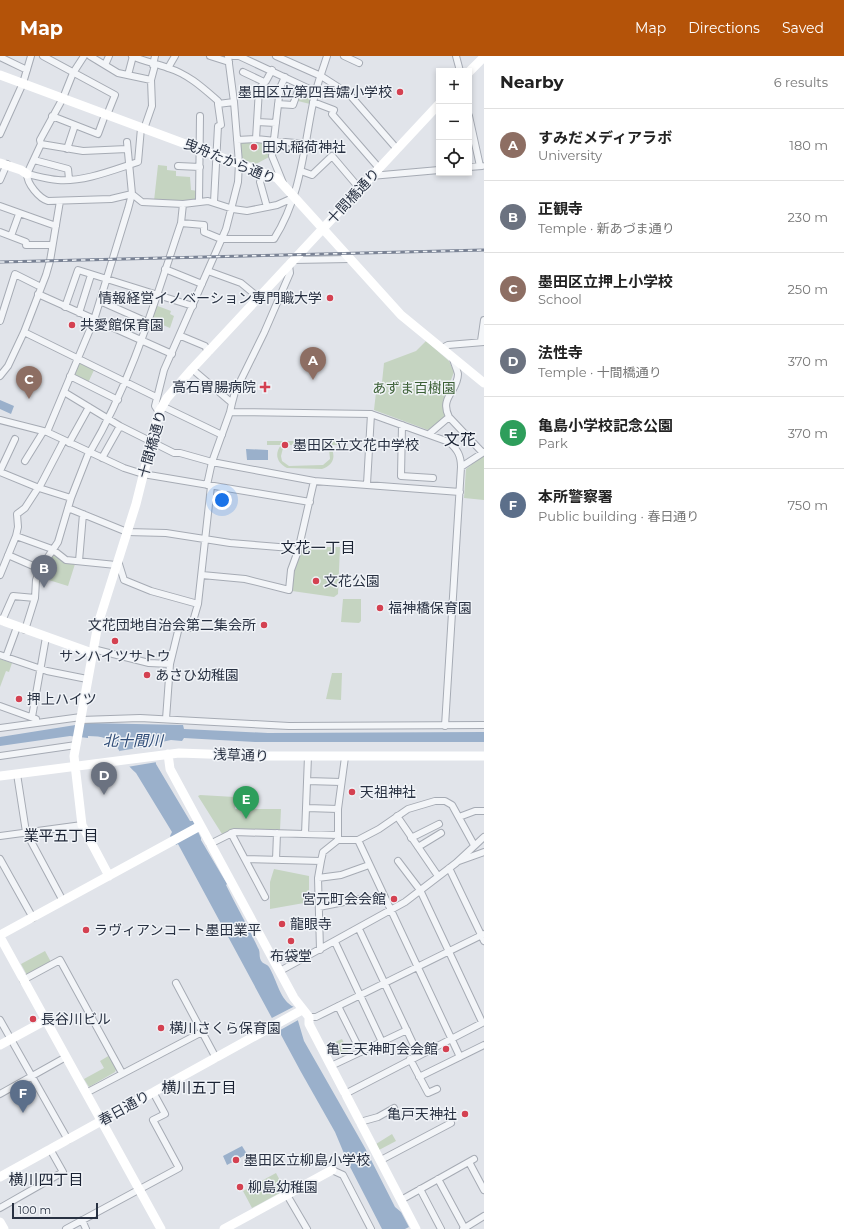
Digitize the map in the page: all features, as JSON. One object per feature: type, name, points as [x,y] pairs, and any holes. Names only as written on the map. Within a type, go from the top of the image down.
[{"type":"street","points":[[0,134],[23,83],[31,56]]},
{"type":"street","points":[[44,56],[115,95],[98,134],[52,116]]},
{"type":"street","points":[[84,56],[40,140],[41,144],[27,174],[27,179],[42,199],[60,201],[111,199],[132,194]]},
{"type":"street","points":[[90,56],[118,73],[151,80]]},
{"type":"street","points":[[105,65],[110,56]]},
{"type":"street","points":[[128,75],[133,56],[154,65],[168,68],[196,82],[218,104],[221,125],[218,126],[214,202]]},
{"type":"street","points":[[0,180],[3,164],[27,174],[59,180],[92,176],[138,162],[143,128],[152,106],[151,80],[155,56]]},
{"type":"street","points":[[168,68],[175,56]]},
{"type":"street","points":[[210,56],[230,58],[239,56],[272,70],[316,92]]},
{"type":"street","points":[[276,56],[321,76],[349,94],[397,149]]},
{"type":"street","points":[[292,63],[295,56]]},
{"type":"street","points":[[181,222],[204,225],[204,232],[221,239],[274,239],[285,222],[295,197],[313,102],[327,56]]},
{"type":"street","points":[[344,56],[359,63]]},
{"type":"street","points":[[456,56],[459,68]]},
{"type":"street","points":[[0,57],[27,70]]},
{"type":"street","points":[[472,69],[484,57]]},
{"type":"street","points":[[222,434],[161,409],[155,408],[156,397],[164,370],[181,336],[233,209],[238,182],[239,163],[230,58]]},
{"type":"street","points":[[256,139],[259,89],[272,70]]},
{"type":"street","points":[[243,72],[264,82]]},
{"type":"street","name":"曳舟たから通り","points":[[0,75],[277,178],[401,315],[484,383]]},
{"type":"street","points":[[284,184],[272,156],[280,88],[286,77]]},
{"type":"street","points":[[278,104],[293,105],[300,84]]},
{"type":"street","points":[[218,104],[234,102]]},
{"type":"street","points":[[313,102],[334,110],[332,114],[379,168]]},
{"type":"street","name":"十間橋通り","points":[[109,876],[82,825],[74,766],[76,743],[92,651],[100,615],[128,532],[161,409],[192,369],[436,107]]},
{"type":"street","points":[[199,201],[201,150],[200,116]]},
{"type":"street","points":[[257,122],[276,123]]},
{"type":"street","points":[[66,149],[75,125]]},
{"type":"street","points":[[472,128],[482,166],[472,167]]},
{"type":"street","points":[[237,140],[256,139],[305,144]]},
{"type":"street","points":[[25,460],[45,432],[64,392],[94,320],[108,280],[132,194],[127,146],[83,151],[41,144]]},
{"type":"street","points":[[300,171],[312,175],[332,156],[360,189]]},
{"type":"street","points":[[34,160],[68,169],[69,179]]},
{"type":"street","points":[[178,166],[200,167]]},
{"type":"street","points":[[371,176],[436,170]]},
{"type":"street","points":[[264,173],[260,182],[267,207]]},
{"type":"street","points":[[132,194],[142,202],[183,204],[199,201],[214,202],[233,209],[247,211],[267,207],[295,197]]},
{"type":"street","points":[[0,376],[8,366],[24,332],[50,261],[60,201]]},
{"type":"street","points":[[87,679],[40,669],[3,656],[21,628],[35,598],[36,580],[40,569],[52,548],[58,542],[71,498],[90,452],[110,419],[118,400],[148,322],[181,222],[183,204]]},
{"type":"street","points":[[0,215],[1,207],[56,226]]},
{"type":"street","points":[[11,236],[19,214]]},
{"type":"street","points":[[0,232],[26,242],[26,245],[52,245]]},
{"type":"street","points":[[166,719],[170,664],[179,628],[191,628],[198,604],[206,540],[209,485],[212,462],[230,412],[235,392],[264,333],[290,272],[291,262],[350,259]]},
{"type":"street","points":[[165,269],[202,284]]},
{"type":"street","points":[[65,307],[78,270],[193,306]]},
{"type":"street","points":[[208,271],[241,283],[258,297]]},
{"type":"street","points":[[0,321],[15,274],[41,287]]},
{"type":"street","points":[[79,313],[92,275]]},
{"type":"street","points":[[38,294],[172,354]]},
{"type":"street","points":[[100,301],[148,322]]},
{"type":"street","points":[[442,348],[448,345],[483,342],[484,320]]},
{"type":"street","points":[[24,332],[124,383],[156,397]]},
{"type":"street","points":[[181,336],[205,346],[208,352]]},
{"type":"street","points":[[452,357],[458,374],[446,403],[446,410],[483,452],[461,467]]},
{"type":"street","points":[[192,369],[232,403]]},
{"type":"street","points":[[70,376],[118,400]]},
{"type":"street","points":[[64,392],[120,426],[174,453],[180,453],[212,462],[314,481],[460,492]]},
{"type":"street","points":[[0,575],[16,536],[18,527],[17,514],[25,508],[39,488],[89,407]]},
{"type":"street","points":[[230,412],[371,414],[429,434],[453,446],[461,458],[461,467],[445,726]]},
{"type":"street","points":[[367,484],[371,414]]},
{"type":"street","points":[[429,434],[450,416]]},
{"type":"street","points":[[0,420],[45,432],[124,468],[143,474],[310,502]]},
{"type":"street","points":[[402,425],[401,476],[433,478]]},
{"type":"street","points":[[102,458],[120,426]]},
{"type":"street","points":[[15,439],[0,472],[39,488],[71,498]]},
{"type":"street","points":[[202,576],[245,579],[289,590],[291,570],[298,551],[314,481]]},
{"type":"street","points":[[68,508],[128,532],[166,534],[206,540],[291,548],[298,551]]},
{"type":"street","points":[[79,561],[83,514]]},
{"type":"street","points":[[16,536],[52,548],[66,560],[117,563],[124,580],[198,604]]},
{"type":"street","points":[[8,555],[40,569]]},
{"type":"street","points":[[35,598],[13,596],[1,620],[46,637],[92,651],[149,662],[170,664]]},
{"type":"street","points":[[32,717],[46,637]]},
{"type":"street","points":[[0,706],[45,722]]},
{"type":"street","points":[[0,728],[45,722],[81,720],[166,719],[289,726],[484,726]]},
{"type":"street","points":[[0,756],[76,743]]},
{"type":"street","points":[[168,754],[170,769],[199,827],[210,844],[302,1010],[309,1017],[309,1024],[416,1229]]},
{"type":"street","name":"浅草通り","points":[[0,776],[168,754],[345,757],[484,756]]},
{"type":"street","points":[[305,834],[308,756]]},
{"type":"street","points":[[320,950],[318,878],[323,852],[338,837],[338,809],[345,757]]},
{"type":"street","points":[[17,774],[26,832],[63,901]]},
{"type":"street","points":[[307,781],[341,782]]},
{"type":"street","points":[[210,844],[231,833],[305,834],[358,840],[379,829],[408,809],[435,801],[449,803],[452,805],[474,845]]},
{"type":"street","points":[[307,808],[338,809]]},
{"type":"street","points":[[459,817],[476,811],[484,811]]},
{"type":"street","points":[[397,816],[438,876]]},
{"type":"street","points":[[412,838],[439,824]]},
{"type":"street","points":[[0,836],[82,825]]},
{"type":"street","points":[[161,1229],[0,936],[199,827]]},
{"type":"street","points":[[231,833],[266,897]]},
{"type":"street","points":[[418,847],[441,833]]},
{"type":"street","points":[[276,860],[277,834]]},
{"type":"street","points":[[280,971],[390,911],[456,863],[484,837]]},
{"type":"street","points":[[358,840],[390,911],[460,1057]]},
{"type":"street","points":[[456,863],[484,852]]},
{"type":"street","points":[[0,859],[33,918]]},
{"type":"street","points":[[246,859],[321,862]]},
{"type":"street","points":[[345,1094],[410,1058],[483,1022],[420,890],[398,861]]},
{"type":"street","points":[[318,878],[341,875],[369,865]]},
{"type":"street","points":[[449,868],[483,934],[484,941]]},
{"type":"street","points":[[319,907],[359,900]]},
{"type":"street","points":[[359,928],[418,1054]]},
{"type":"street","points":[[309,1017],[316,1017],[483,934]]},
{"type":"street","points":[[335,942],[359,996],[382,1042]]},
{"type":"street","points":[[23,980],[60,960],[122,1073]]},
{"type":"street","points":[[176,984],[216,1058]]},
{"type":"street","points":[[338,1006],[361,1052]]},
{"type":"street","name":"春日通り","points":[[0,1176],[68,1140],[302,1010]]},
{"type":"street","points":[[0,1020],[68,1140]]},
{"type":"street","points":[[0,1045],[46,1020]]},
{"type":"street","points":[[331,1066],[407,1030]]},
{"type":"street","points":[[86,1093],[202,1032]]},
{"type":"street","points":[[419,1077],[484,1045]]},
{"type":"street","points":[[0,1094],[66,1057]]},
{"type":"street","points":[[410,1058],[428,1094],[437,1089]]},
{"type":"street","points":[[66,1229],[179,1168],[153,1120],[165,1114],[153,1092]]},
{"type":"street","points":[[360,1122],[378,1117],[394,1108]]},
{"type":"street","points":[[381,1160],[450,1123]]},
{"type":"street","points":[[0,1208],[63,1172],[50,1149]]},
{"type":"street","points":[[401,1200],[471,1160],[484,1190]]},
{"type":"street","points":[[224,1229],[332,1170],[343,1175],[371,1229]]},
{"type":"street","points":[[438,1179],[464,1229],[484,1216]]},
{"type":"street","points":[[420,1189],[441,1229]]},
{"type":"street","points":[[287,1194],[307,1229]]},
{"type":"street","points":[[82,1220],[86,1229]]},
{"type":"street","points":[[0,1222],[4,1229]]},
{"type":"green space","points":[[301,90],[313,94],[310,104],[298,101]]},
{"type":"green space","points":[[241,142],[270,142],[271,156],[256,164],[241,159]]},
{"type":"green space","points":[[158,165],[167,166],[167,170],[176,171],[176,176],[190,177],[191,190],[198,191],[198,200],[154,201]]},
{"type":"green space","points":[[155,305],[171,311],[170,314],[174,316],[170,328],[151,320]]},
{"type":"green space","name":"あずま百樹園","points":[[426,341],[449,361],[454,372],[443,401],[447,415],[428,430],[374,410],[376,392],[381,392],[384,363],[416,351]]},
{"type":"green space","points":[[79,362],[94,370],[88,383],[73,375]]},
{"type":"green space","points":[[267,441],[338,441],[338,445],[329,445],[333,452],[333,459],[329,465],[322,469],[287,468],[281,464],[277,455],[281,445],[267,445]],"holes":[[[288,445],[321,445],[329,449],[330,459],[323,465],[289,466],[282,461],[281,456],[283,448]]]},
{"type":"green space","points":[[484,455],[484,500],[464,498],[466,469]]},
{"type":"green space","name":"文花公園","points":[[303,547],[340,547],[338,594],[334,597],[292,591],[294,570]]},
{"type":"green space","points":[[53,553],[64,562],[75,564],[68,586],[39,577]]},
{"type":"green space","points":[[343,599],[361,599],[361,621],[359,623],[341,622]]},
{"type":"green space","points":[[0,659],[12,663],[9,672],[6,671],[0,687]]},
{"type":"green space","points":[[332,673],[342,673],[341,700],[326,699]]},
{"type":"green space","points":[[198,796],[235,797],[235,809],[281,809],[280,830],[234,829],[222,834]]},
{"type":"green space","points":[[274,869],[309,876],[309,901],[270,909],[270,882]]},
{"type":"green space","points":[[45,951],[51,962],[27,975],[21,964]]},
{"type":"green space","points":[[342,1039],[350,1055],[343,1058],[335,1042]]},
{"type":"green space","points":[[110,1055],[117,1067],[115,1072],[89,1087],[84,1079],[104,1068],[100,1061]]},
{"type":"green space","points":[[392,1134],[396,1141],[379,1150],[376,1144]]},
{"type":"green space","points":[[276,1173],[285,1190],[252,1208],[243,1191]]},
{"type":"water","points":[[0,400],[14,406],[11,414],[0,409]]},
{"type":"water","points":[[246,449],[268,450],[268,460],[247,460]]},
{"type":"water","name":"北十間川","points":[[88,723],[183,725],[184,729],[268,733],[484,732],[484,742],[255,742],[184,738],[182,741],[171,740],[152,744],[154,746],[156,764],[190,821],[193,821],[201,840],[227,884],[226,885],[259,950],[261,960],[272,972],[279,990],[285,1000],[294,1007],[304,1041],[365,1148],[395,1207],[401,1212],[409,1227],[405,1229],[382,1229],[348,1163],[335,1132],[178,844],[176,845],[170,836],[172,832],[136,773],[129,766],[117,747],[108,739],[88,736],[88,738],[70,736],[0,746],[0,737]]},
{"type":"water","points":[[242,1146],[247,1154],[227,1165],[223,1156]]},
{"type":"pier","points":[[156,745],[157,762],[127,767],[119,751]]},
{"type":"pier","points":[[295,1006],[300,1019],[275,1033],[268,1020]]},
{"type":"railway","points":[[0,262],[484,250]]},
{"type":"place","name":"墨田区立第四吾嬬小学校","points":[[400,92]]},
{"type":"place","name":"田丸稲荷神社","points":[[254,147]]},
{"type":"place","name":"情報経営イノベーション専門職大学","points":[[330,298]]},
{"type":"place","name":"共愛館保育園","points":[[72,325]]},
{"type":"place","name":"すみだメディアラボ","points":[[313,380]]},
{"type":"place","name":"高石胃腸病院","points":[[265,387]]},
{"type":"place","name":"墨田区立押上小学校","points":[[29,399]]},
{"type":"place","name":"墨田区立文花中学校","points":[[285,445]]},
{"type":"place","name":"文花公園","points":[[316,581]]},
{"type":"place","name":"正観寺","points":[[44,588]]},
{"type":"place","name":"福神橋保育園","points":[[380,608]]},
{"type":"place","name":"文花団地自治会第二集会所","points":[[264,625]]},
{"type":"place","name":"サンハイツサトウ","points":[[115,641]]},
{"type":"place","name":"あさひ幼稚園","points":[[147,675]]},
{"type":"place","name":"押上ハイツ","points":[[19,699]]},
{"type":"place","name":"天祖神社","points":[[352,792]]},
{"type":"place","name":"法性寺","points":[[104,795]]},
{"type":"place","name":"亀島小学校記念公園","points":[[246,819]]},
{"type":"place","name":"宮元町会会館","points":[[394,899]]},
{"type":"place","name":"龍眼寺","points":[[282,924]]},
{"type":"place","name":"ラヴィアンコート墨田業平","points":[[86,930]]},
{"type":"place","name":"布袋堂","points":[[291,941]]},
{"type":"place","name":"長谷川ビル","points":[[33,1019]]},
{"type":"place","name":"横川さくら保育園","points":[[161,1028]]},
{"type":"place","name":"亀三天神町会会館","points":[[446,1049]]},
{"type":"place","name":"本所警察署","points":[[23,1113]]},
{"type":"place","name":"亀戸天神社","points":[[465,1114]]},
{"type":"place","name":"墨田区立柳島小学校","points":[[236,1160]]},
{"type":"place","name":"柳島幼稚園","points":[[240,1187]]},
{"type":"district","name":"文花","points":[[460,439]]},
{"type":"district","name":"文花一丁目","points":[[318,547]]},
{"type":"district","name":"業平五丁目","points":[[61,835]]},
{"type":"district","name":"横川五丁目","points":[[199,1087]]},
{"type":"district","name":"横川四丁目","points":[[46,1179]]}]
